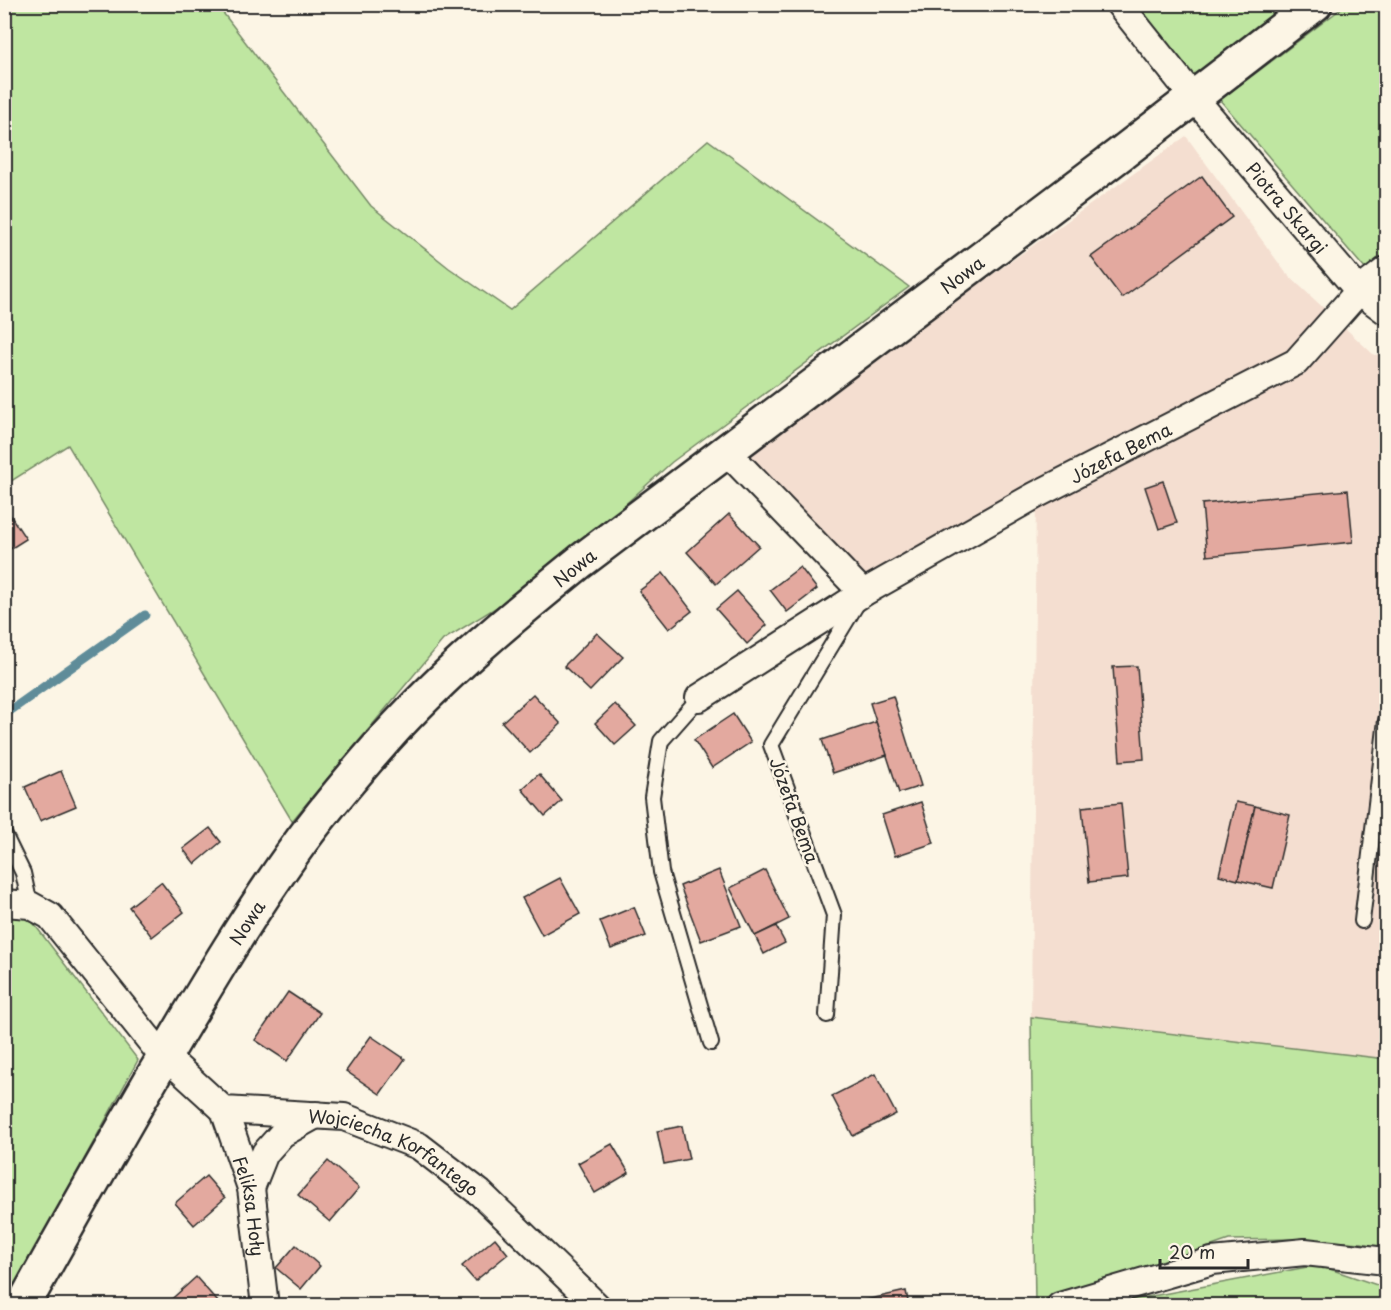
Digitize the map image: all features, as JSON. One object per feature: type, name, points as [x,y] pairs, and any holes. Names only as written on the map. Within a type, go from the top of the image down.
[{"type":"street","name":"Piotra Skargi","points":[[1119,4],[1194,98],[1359,291],[1386,311]]},
{"type":"street","name":"Nowa","points":[[23,1305],[208,981],[277,876],[321,816],[388,736],[505,623],[581,561],[1315,4]]},
{"type":"street","name":"Józefa Bema","points":[[699,698],[863,593],[1036,495],[1296,362],[1359,291],[1386,270]]},
{"type":"street","points":[[727,452],[863,593]]},
{"type":"street","points":[[4,903],[30,905],[50,916],[164,1058],[224,1110]]},
{"type":"street","name":"Wojciecha Korfantego","points":[[224,1110],[344,1117],[419,1146],[480,1193],[597,1305]]},
{"type":"street","name":"Feliksa Hoły","points":[[224,1110],[251,1188],[265,1305]]},
{"type":"street","points":[[251,1188],[265,1153],[282,1134],[316,1115]]},
{"type":"street","points":[[1060,1305],[1212,1261],[1305,1252],[1386,1261]]},
{"type":"lane","name":"Józefa Bema","points":[[827,1015],[834,915],[771,745],[863,593]]},
{"type":"lane","points":[[699,698],[661,741],[652,797],[661,872],[711,1043]]},
{"type":"lane","points":[[1362,921],[1386,720]]},
{"type":"lane","points":[[4,834],[23,873],[30,905]]},
{"type":"shaded area","points":[[1186,136],[1286,273],[1374,355],[1386,353],[1386,1059],[1031,1017],[1036,495],[863,593],[724,467]]},
{"type":"green space","points":[[4,5],[217,5],[371,206],[449,268],[510,310],[708,140],[909,287],[672,462],[544,578],[443,640],[292,821],[68,445],[5,485]]},
{"type":"green space","points":[[1133,5],[1288,5],[1188,79]]},
{"type":"green space","points":[[1346,5],[1386,5],[1386,253],[1366,270],[1220,100]]},
{"type":"green space","points":[[28,916],[138,1060],[5,1305],[5,918]]},
{"type":"green space","points":[[1031,1017],[1386,1059],[1386,1250],[1362,1243],[1292,1239],[1229,1240],[1068,1290],[1035,1304]]},
{"type":"green space","points":[[1318,1265],[1386,1288],[1386,1305],[1099,1306]]},
{"type":"building","points":[[1202,176],[1232,217],[1122,298],[1091,257]]},
{"type":"building","points":[[1163,481],[1177,523],[1159,529],[1145,487]]},
{"type":"building","points":[[1348,490],[1353,542],[1207,556],[1202,504]]},
{"type":"building","points":[[4,506],[26,539],[4,553]]},
{"type":"building","points":[[729,514],[759,546],[716,584],[687,552]]},
{"type":"building","points":[[800,567],[817,589],[787,612],[770,590]]},
{"type":"building","points":[[663,573],[692,611],[669,629],[639,591]]},
{"type":"building","points":[[737,591],[767,625],[747,644],[716,609]]},
{"type":"building","points":[[597,633],[623,657],[590,691],[564,666]]},
{"type":"building","points":[[1137,666],[1144,759],[1120,761],[1113,667]]},
{"type":"building","points":[[533,694],[561,724],[530,753],[502,722]]},
{"type":"building","points":[[893,696],[921,786],[899,793],[870,703]]},
{"type":"building","points":[[615,704],[636,726],[615,745],[595,723]]},
{"type":"building","points":[[733,714],[751,742],[712,768],[694,740]]},
{"type":"building","points":[[876,722],[887,755],[833,773],[822,740]]},
{"type":"building","points":[[61,771],[76,806],[40,821],[25,787]]},
{"type":"building","points":[[539,774],[562,801],[545,816],[522,789]]},
{"type":"building","points":[[921,802],[934,843],[895,856],[882,815]]},
{"type":"building","points":[[1236,802],[1255,806],[1238,880],[1219,875]]},
{"type":"building","points":[[1121,803],[1128,878],[1089,882],[1082,807]]},
{"type":"building","points":[[1255,806],[1290,815],[1273,888],[1238,880]]},
{"type":"building","points":[[210,828],[221,842],[195,864],[183,849]]},
{"type":"building","points":[[719,870],[741,926],[701,941],[680,886]]},
{"type":"building","points":[[765,870],[789,919],[755,936],[730,888]]},
{"type":"building","points":[[560,878],[580,914],[542,935],[522,898]]},
{"type":"building","points":[[161,882],[184,912],[152,937],[129,907]]},
{"type":"building","points":[[634,907],[646,936],[611,949],[600,921]]},
{"type":"building","points":[[776,926],[785,943],[764,954],[755,936]]},
{"type":"building","points":[[288,992],[320,1013],[287,1061],[255,1040]]},
{"type":"building","points":[[371,1036],[405,1059],[380,1094],[346,1071]]},
{"type":"building","points":[[875,1074],[896,1114],[853,1136],[832,1096]]},
{"type":"building","points":[[682,1126],[689,1159],[664,1164],[657,1131]]},
{"type":"building","points":[[612,1144],[629,1173],[595,1193],[578,1163]]},
{"type":"building","points":[[328,1161],[359,1188],[330,1222],[298,1195]]},
{"type":"building","points":[[206,1176],[225,1198],[194,1225],[175,1203]]},
{"type":"building","points":[[495,1238],[508,1254],[475,1281],[462,1266]]},
{"type":"building","points":[[296,1245],[320,1266],[301,1289],[276,1268]]},
{"type":"building","points":[[196,1277],[218,1302],[214,1306],[164,1306]]},
{"type":"building","points":[[906,1291],[909,1306],[862,1306],[861,1301]]},
{"type":"waterway","points":[[4,715],[145,615]]}]
